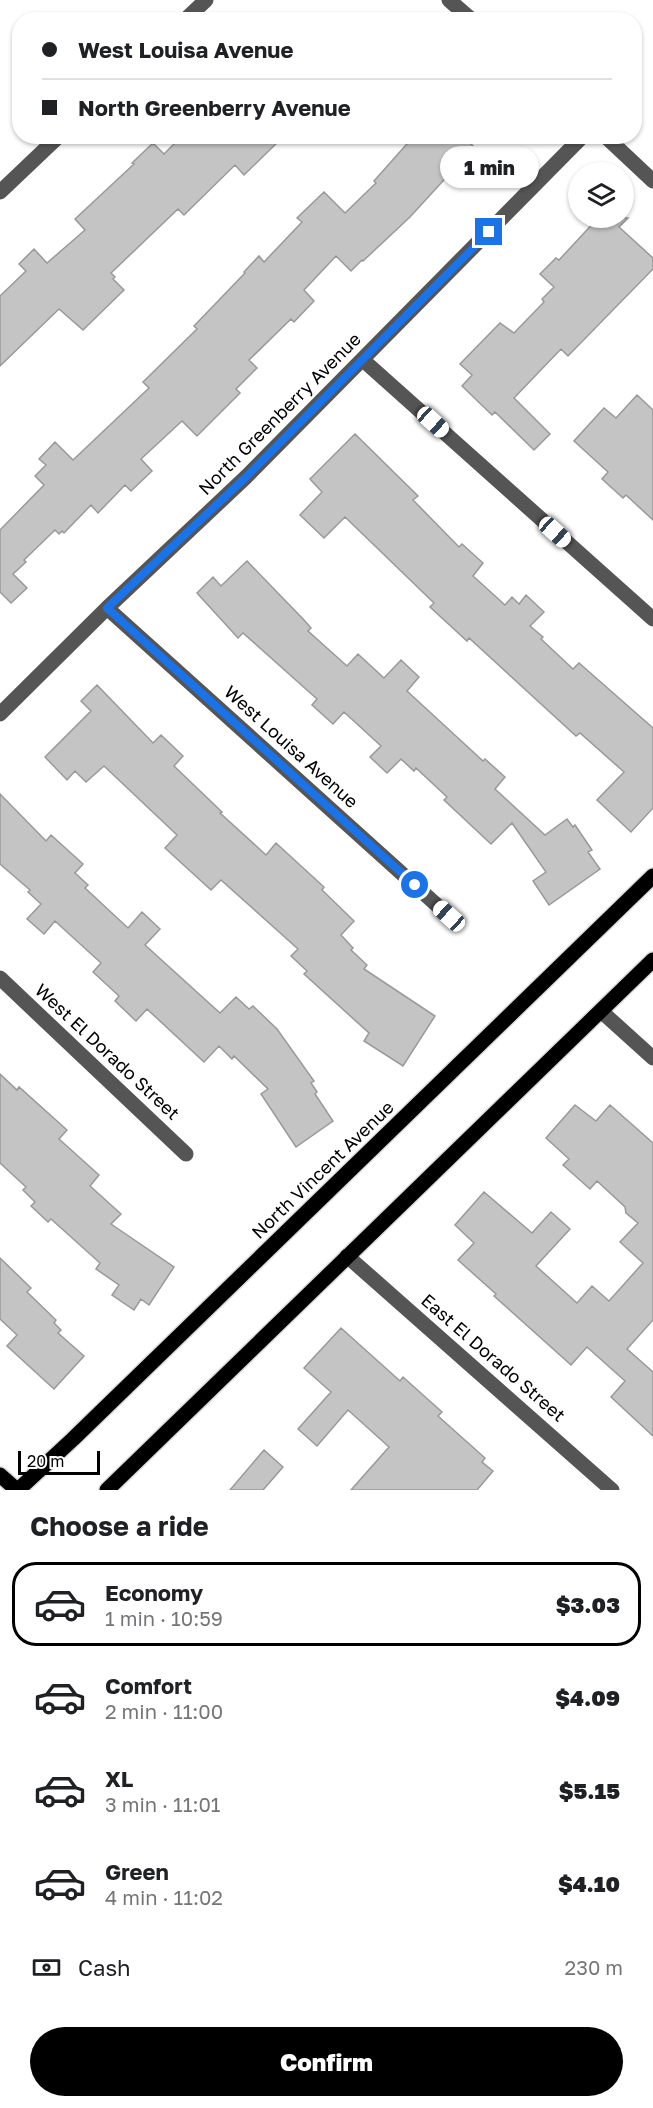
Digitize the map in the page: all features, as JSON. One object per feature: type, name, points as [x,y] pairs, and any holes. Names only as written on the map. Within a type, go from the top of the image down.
[{"type":"main road","name":"North Vincent Avenue","points":[[18,1490],[82,1431],[653,876]]},
{"type":"main road","points":[[107,1490],[653,960]]},
{"type":"main road","points":[[0,1475],[18,1490]]},
{"type":"street","points":[[193,12],[206,0]]},
{"type":"street","points":[[449,0],[462,12]]},
{"type":"street","points":[[0,192],[51,144]]},
{"type":"street","name":"North Greenberry Avenue","points":[[0,714],[107,608],[246,477],[575,144]]},
{"type":"street","points":[[614,144],[653,181]]},
{"type":"street","points":[[363,360],[653,619]]},
{"type":"street","name":"West Louisa Avenue","points":[[107,608],[449,916]]},
{"type":"street","name":"West El Dorado Street","points":[[0,978],[186,1154]]},
{"type":"street","points":[[602,1012],[653,1058]]},
{"type":"street","name":"East El Dorado Street","points":[[347,1256],[612,1490]]},
{"type":"building","points":[[152,144],[164,154],[174,144],[276,144],[244,175],[235,165],[184,215],[178,209],[111,273],[115,277],[113,279],[124,290],[83,330],[59,309],[0,366],[0,296],[26,271],[19,264],[34,249],[47,263],[85,230],[75,219]]},
{"type":"building","points":[[407,144],[471,144],[474,147],[410,217],[351,271],[336,256],[304,290],[314,301],[294,322],[291,319],[249,360],[257,368],[236,389],[240,393],[197,436],[182,421],[141,459],[152,471],[131,491],[125,485],[98,513],[91,505],[64,533],[62,531],[59,534],[55,530],[24,560],[26,562],[13,574],[27,588],[11,603],[0,592],[0,530],[44,485],[35,476],[46,465],[39,459],[55,442],[73,460],[149,388],[143,382],[197,329],[194,326],[259,256],[264,262],[302,222],[297,218],[324,192],[345,213],[376,183],[374,181]]},
{"type":"building","points":[[589,228],[620,228],[653,258],[653,269],[568,356],[561,349],[514,398],[550,434],[534,450],[495,412],[492,415],[462,386],[472,375],[460,364],[500,323],[514,333],[544,302],[542,299],[554,287],[540,274],[556,258],[559,260]]},
{"type":"building","points":[[637,395],[653,410],[653,520],[626,495],[623,498],[602,479],[608,472],[574,441],[604,408],[616,418]]},
{"type":"building","points":[[355,434],[418,496],[413,500],[459,547],[462,544],[483,563],[473,576],[505,605],[512,597],[519,604],[526,595],[544,612],[530,626],[543,637],[541,639],[573,669],[579,663],[653,728],[653,808],[631,832],[597,800],[624,772],[580,733],[576,736],[469,638],[467,641],[430,607],[434,603],[345,517],[324,538],[300,515],[322,492],[310,479]]},
{"type":"building","points":[[247,561],[311,628],[308,631],[347,666],[358,654],[384,678],[401,660],[419,677],[407,691],[483,761],[485,759],[505,777],[495,789],[545,835],[567,819],[573,827],[575,825],[592,850],[588,852],[600,869],[549,905],[533,881],[546,872],[512,823],[491,844],[444,800],[447,797],[416,768],[414,771],[401,759],[387,773],[370,757],[381,746],[344,712],[333,724],[312,705],[317,699],[243,633],[238,638],[197,593],[213,577],[221,586]]},
{"type":"building","points":[[97,685],[153,743],[161,735],[183,756],[174,766],[266,855],[276,843],[324,887],[322,890],[354,921],[341,935],[353,948],[351,950],[367,965],[364,969],[435,1016],[403,1066],[364,1041],[369,1033],[304,974],[307,971],[291,956],[298,949],[221,880],[211,890],[165,848],[177,835],[104,766],[86,782],[75,771],[67,780],[45,757],[91,711],[81,701]]},
{"type":"building","points":[[0,794],[46,841],[51,835],[83,864],[75,873],[88,885],[85,888],[128,928],[142,912],[160,929],[145,945],[220,1013],[236,997],[249,1009],[253,1006],[277,1029],[314,1081],[311,1083],[317,1092],[315,1094],[333,1121],[296,1147],[261,1094],[268,1089],[234,1056],[232,1059],[219,1046],[204,1062],[147,1009],[136,1021],[115,1001],[119,996],[93,972],[101,963],[55,921],[44,934],[27,919],[41,904],[28,892],[30,890],[0,864]]},
{"type":"building","points":[[0,1074],[17,1090],[19,1087],[67,1130],[59,1139],[99,1175],[90,1186],[121,1214],[111,1224],[174,1267],[149,1305],[141,1299],[134,1310],[112,1295],[119,1285],[96,1269],[100,1263],[51,1219],[48,1222],[31,1206],[35,1202],[23,1190],[26,1187],[0,1163]]},
{"type":"building","points":[[575,1105],[596,1121],[610,1105],[653,1143],[653,1320],[627,1349],[653,1372],[653,1436],[611,1397],[625,1381],[587,1347],[571,1365],[494,1296],[496,1294],[458,1260],[474,1243],[455,1225],[484,1192],[532,1233],[551,1212],[570,1229],[536,1266],[577,1303],[592,1286],[609,1301],[643,1263],[620,1242],[638,1223],[626,1213],[625,1207],[597,1181],[590,1189],[563,1165],[569,1159],[546,1138]]},
{"type":"building","points":[[0,1258],[31,1288],[27,1292],[56,1320],[54,1323],[61,1330],[58,1333],[84,1356],[54,1389],[7,1346],[17,1335],[0,1319]]},
{"type":"building","points":[[341,1328],[400,1381],[403,1377],[442,1412],[438,1416],[485,1458],[482,1462],[493,1471],[477,1490],[351,1490],[389,1447],[348,1410],[317,1446],[298,1429],[331,1392],[304,1368]]},
{"type":"building","points":[[264,1450],[283,1467],[263,1490],[230,1490]]},
{"type":"route","points":[[415,885],[107,608],[246,477],[489,232]]}]
